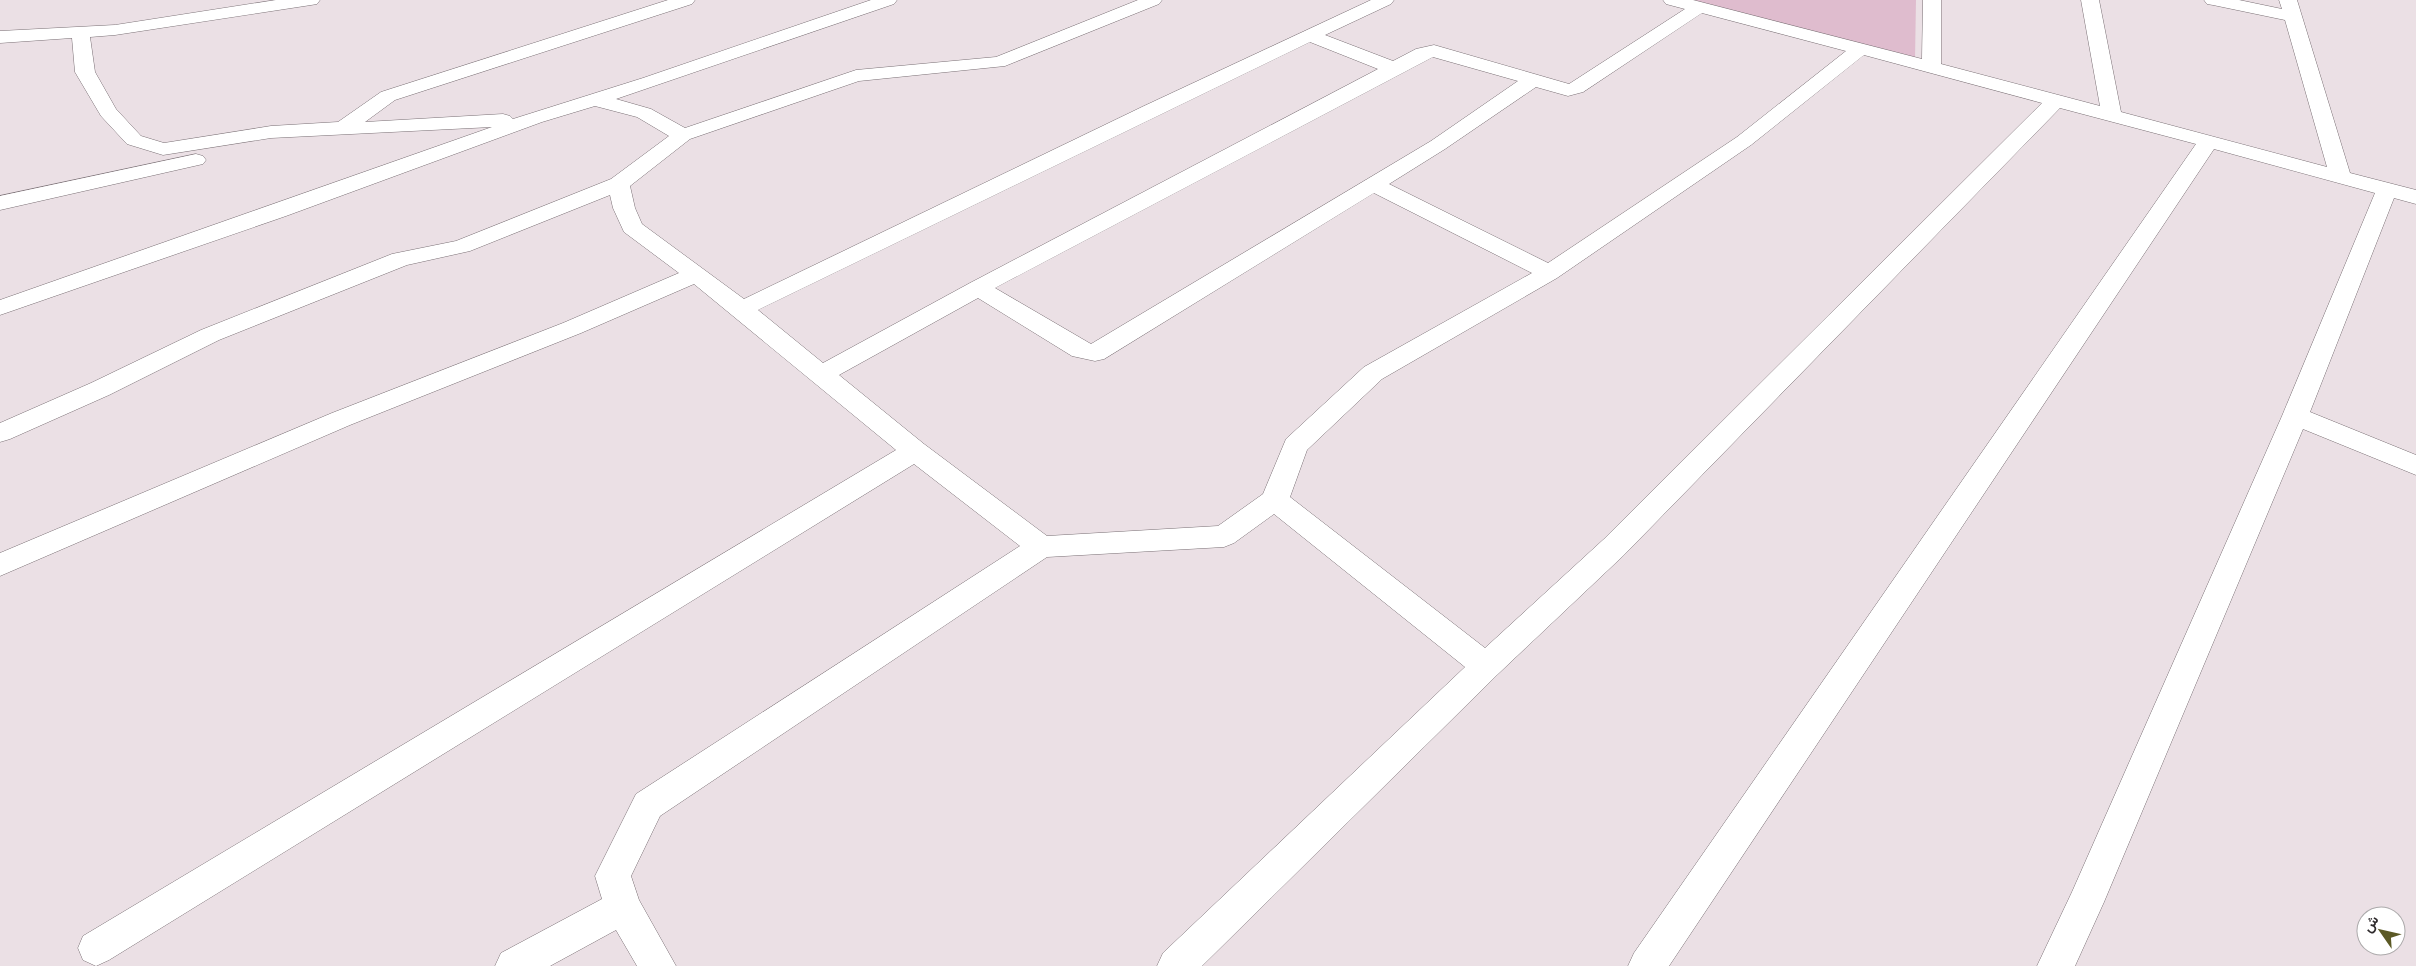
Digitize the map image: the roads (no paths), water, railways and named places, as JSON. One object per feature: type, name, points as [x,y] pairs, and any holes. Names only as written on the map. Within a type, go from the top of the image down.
[{"type":"street","points":[[0,38],[115,30],[178,22],[311,0]]},
{"type":"street","points":[[0,203],[343,128],[388,96],[686,0]]},
{"type":"street","points":[[0,308],[130,261],[278,212],[535,118],[675,74],[888,0]]},
{"type":"street","points":[[1,433],[100,389],[210,335],[400,259],[462,246],[620,184],[683,134],[856,76],[998,62],[1020,55],[1153,0]]},
{"type":"street","points":[[742,309],[1151,110],[1385,0]]},
{"type":"street","points":[[1672,0],[1931,67],[2416,197]]},
{"type":"street","points":[[1931,67],[1932,0]]},
{"type":"street","points":[[2090,0],[2112,117]]},
{"type":"street","points":[[2213,0],[2290,8],[2341,177]]},
{"type":"street","points":[[822,374],[978,288],[1396,69],[1423,53],[1434,51],[1568,90],[1576,88],[1700,7]]},
{"type":"street","points":[[81,31],[81,50],[85,72],[108,112],[134,140],[163,149],[271,132],[535,118]]},
{"type":"street","points":[[1310,36],[1396,69]]},
{"type":"street","points":[[657,966],[624,907],[613,876],[648,805],[1041,547],[1224,536],[1275,500],[1295,446],[1373,373],[1549,273],[1744,141],[1860,49]]},
{"type":"street","points":[[978,288],[1081,350],[1095,353],[1374,185],[1438,145],[1534,80]]},
{"type":"street","points":[[593,99],[644,113],[683,134]]},
{"type":"street","points":[[1176,966],[1486,666],[1614,547],[2055,101]]},
{"type":"street","points":[[1647,966],[2208,142]]},
{"type":"street","points":[[620,184],[624,208],[632,227],[742,309],[915,451],[1041,547]]},
{"type":"street","points":[[1374,185],[1549,273]]},
{"type":"street","points":[[2056,966],[2090,892],[2295,416],[2387,189]]},
{"type":"street","points":[[0,565],[341,419],[572,328],[696,274]]},
{"type":"street","points":[[2295,416],[2416,466]]},
{"type":"street","points":[[96,948],[915,451]]},
{"type":"street","points":[[1275,500],[1486,666]]},
{"type":"street","points":[[514,966],[624,907]]}]
